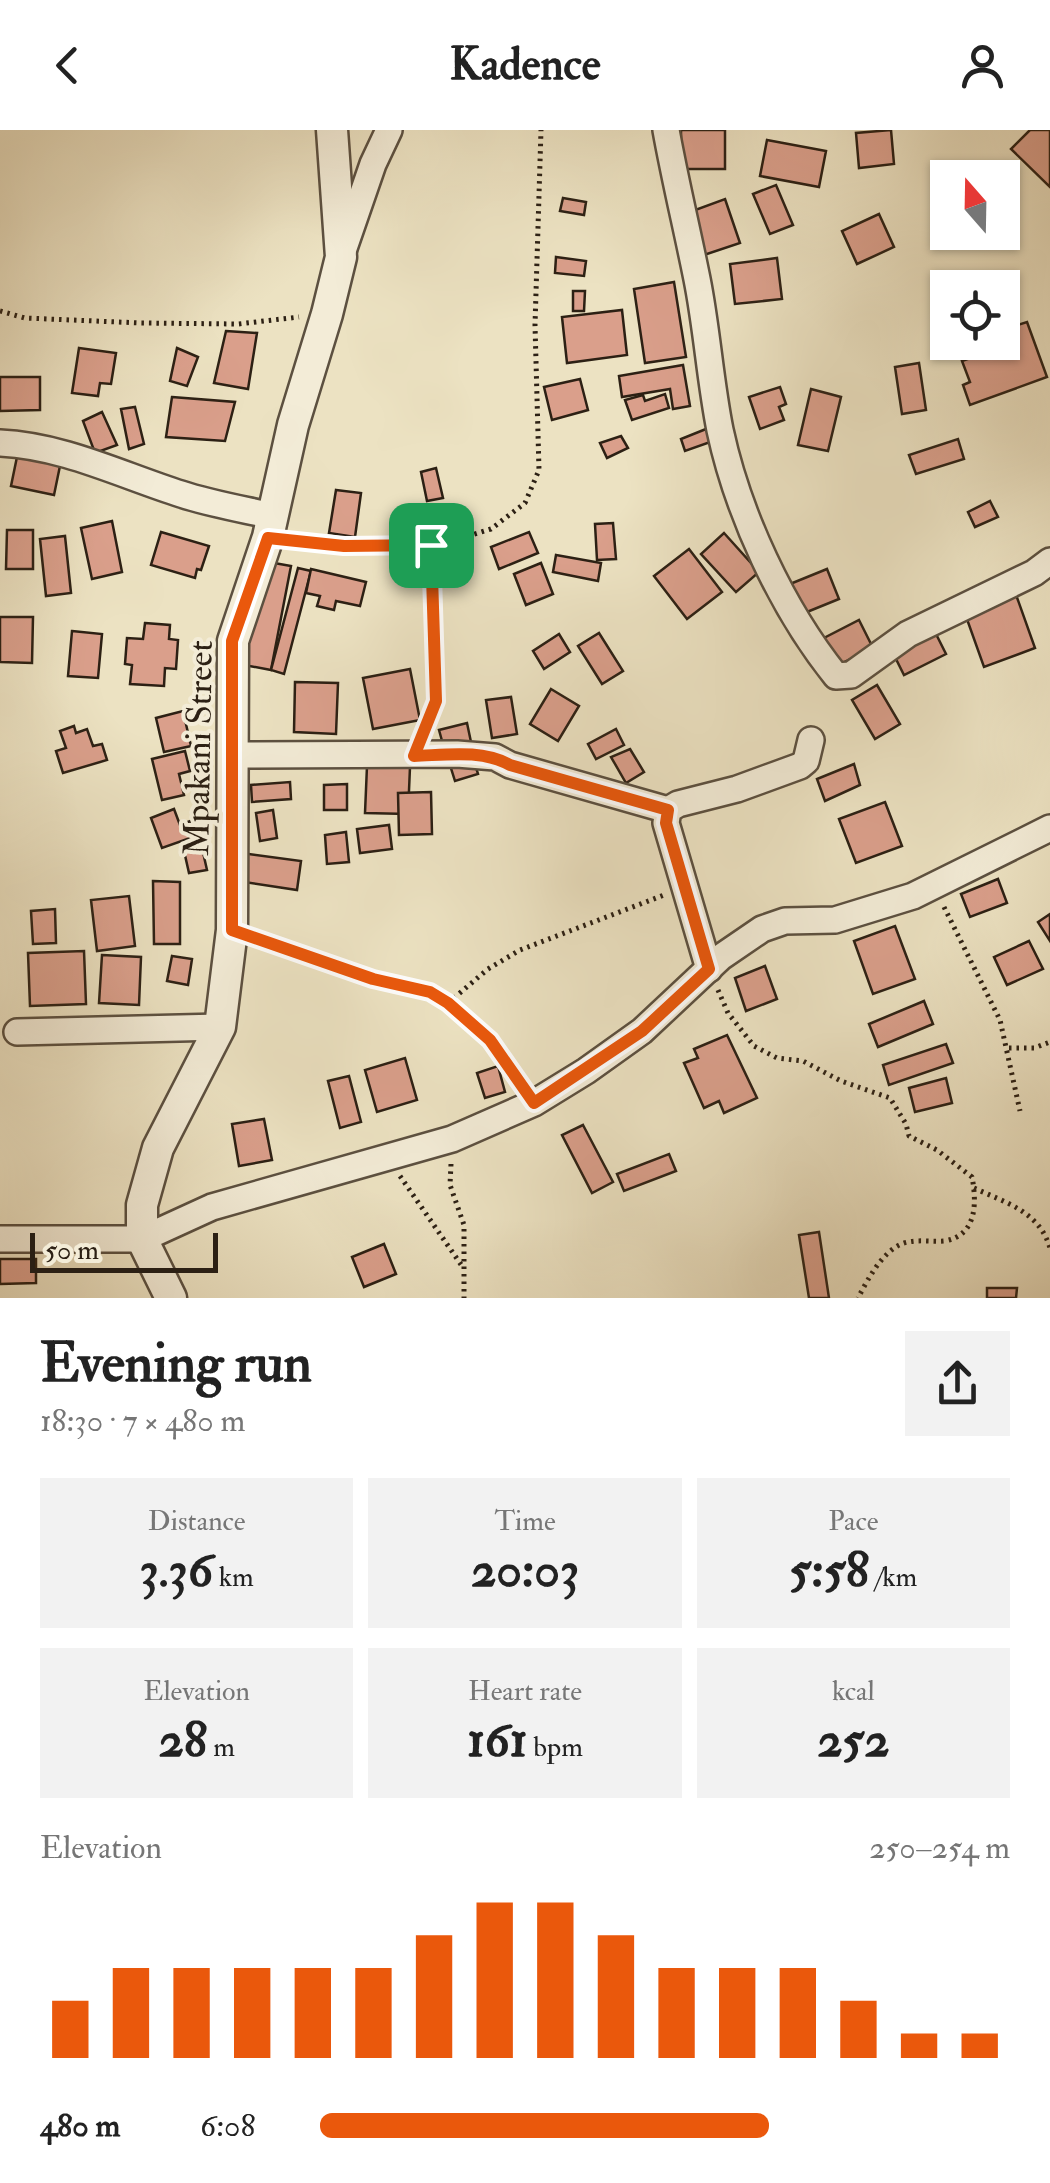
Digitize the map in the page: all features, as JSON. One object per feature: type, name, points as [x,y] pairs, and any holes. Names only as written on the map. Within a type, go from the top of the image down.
[{"type":"street","name":"Mpakani Street","points":[[142,1239],[142,1205],[158,1148],[220,1027],[232,930],[232,641],[270,527],[292,425],[341,257],[332,130]]},
{"type":"street","points":[[341,257],[372,164],[389,130]]},
{"type":"street","points":[[666,130],[698,282],[720,430],[732,474],[796,622],[836,676],[851,675],[908,634],[1034,573],[1050,561]]},
{"type":"street","points":[[0,443],[72,456],[270,527]]},
{"type":"street","points":[[232,755],[495,757],[510,765],[668,810],[800,766],[806,761],[811,740]]},
{"type":"street","points":[[668,810],[666,823],[709,969]]},
{"type":"street","points":[[0,1239],[142,1239],[212,1207],[452,1139],[534,1103],[642,1031],[709,969],[762,929],[784,921],[835,920],[933,887],[1050,828]]},
{"type":"street","points":[[17,1032],[220,1027]]},
{"type":"street","points":[[142,1239],[171,1298]]},
{"type":"path","points":[[270,527],[344,546],[431,545],[491,529],[525,503],[539,470],[535,325],[541,130]]},
{"type":"path","points":[[0,311],[62,321],[238,324],[327,314]]},
{"type":"path","points":[[414,756],[436,701],[431,545]]},
{"type":"path","points":[[933,887],[1000,1020],[1020,1112]]},
{"type":"path","points":[[448,1003],[488,969],[520,950],[685,888]]},
{"type":"path","points":[[232,930],[373,979],[430,992],[490,1040],[534,1103]]},
{"type":"path","points":[[709,969],[728,1013],[754,1046],[776,1058],[803,1062],[841,1081],[890,1098],[910,1136],[972,1176],[975,1207],[969,1228],[962,1235],[944,1240],[900,1244],[882,1261],[858,1298]]},
{"type":"path","points":[[1008,1048],[1034,1048],[1050,1042]]},
{"type":"path","points":[[452,1139],[449,1182],[464,1225],[464,1298]]},
{"type":"path","points":[[386,1159],[463,1268]]},
{"type":"path","points":[[974,1188],[1025,1210],[1046,1236],[1050,1248]]},
{"type":"building","points":[[681,130],[725,130],[725,169],[681,169]]},
{"type":"building","points":[[891,130],[894,164],[859,168],[856,133]]},
{"type":"building","points":[[1030,130],[1050,130],[1050,187],[1011,149]]},
{"type":"building","points":[[767,140],[826,151],[819,187],[760,176]]},
{"type":"building","points":[[776,185],[793,225],[770,234],[753,194]]},
{"type":"building","points":[[563,198],[586,202],[584,215],[560,211]]},
{"type":"building","points":[[725,199],[740,243],[701,256],[687,213]]},
{"type":"building","points":[[879,214],[894,247],[857,264],[842,231]]},
{"type":"building","points":[[556,257],[586,261],[584,276],[555,273]]},
{"type":"building","points":[[777,258],[782,299],[735,304],[730,264]]},
{"type":"building","points":[[674,282],[686,357],[645,363],[634,289]]},
{"type":"building","points":[[573,291],[585,291],[584,311],[573,311]]},
{"type":"building","points":[[622,310],[627,355],[567,363],[562,317]]},
{"type":"building","points":[[1027,322],[1047,377],[970,405],[963,385],[970,382],[962,361],[1020,360],[1020,324]]},
{"type":"building","points":[[226,331],[257,333],[248,389],[214,383]]},
{"type":"building","points":[[79,348],[116,353],[111,384],[100,383],[98,396],[72,393]]},
{"type":"building","points":[[177,348],[198,357],[187,386],[170,381]]},
{"type":"building","points":[[919,363],[926,410],[902,414],[895,367]]},
{"type":"building","points":[[683,365],[690,406],[673,409],[670,389],[622,397],[619,376]]},
{"type":"building","points":[[0,377],[40,377],[40,410],[0,411]]},
{"type":"building","points":[[580,379],[588,410],[552,420],[544,387]]},
{"type":"building","points":[[780,387],[786,404],[779,407],[784,420],[760,429],[749,397]]},
{"type":"building","points":[[811,389],[841,397],[828,451],[798,445]]},
{"type":"building","points":[[665,394],[669,408],[632,420],[625,400],[643,395],[645,401]]},
{"type":"building","points":[[172,397],[235,402],[225,441],[166,437]]},
{"type":"building","points":[[135,407],[144,444],[129,449],[121,409]]},
{"type":"building","points":[[102,412],[117,445],[95,453],[83,421]]},
{"type":"building","points":[[711,427],[716,440],[685,451],[681,439]]},
{"type":"building","points":[[621,436],[628,448],[607,458],[600,443]]},
{"type":"building","points":[[958,439],[964,459],[916,474],[909,455]]},
{"type":"building","points":[[18,452],[61,461],[54,495],[11,486]]},
{"type":"building","points":[[436,468],[443,498],[427,501],[421,472]]},
{"type":"building","points":[[336,490],[361,493],[355,537],[329,533]]},
{"type":"building","points":[[990,501],[998,517],[975,527],[968,512]]},
{"type":"building","points":[[112,521],[122,572],[92,579],[81,528]]},
{"type":"building","points":[[613,523],[616,559],[597,560],[595,524]]},
{"type":"building","points":[[7,530],[33,530],[33,569],[6,569]]},
{"type":"building","points":[[161,532],[209,546],[195,578],[151,565]]},
{"type":"building","points":[[529,532],[538,553],[499,569],[491,547]]},
{"type":"building","points":[[724,533],[759,572],[736,592],[701,554]]},
{"type":"building","points":[[65,536],[71,593],[46,596],[40,539]]},
{"type":"building","points":[[689,549],[722,592],[687,619],[654,576]]},
{"type":"building","points":[[556,555],[601,563],[598,581],[553,572]]},
{"type":"building","points":[[263,561],[291,566],[271,670],[244,665]]},
{"type":"building","points":[[541,563],[553,594],[526,605],[514,574]]},
{"type":"building","points":[[298,568],[311,571],[284,674],[271,670]]},
{"type":"building","points":[[311,569],[366,582],[360,606],[336,601],[334,610],[317,606],[320,596],[306,593]]},
{"type":"building","points":[[827,569],[839,599],[802,614],[790,584]]},
{"type":"building","points":[[1014,589],[1035,648],[984,667],[963,608]]},
{"type":"building","points":[[0,617],[33,617],[32,663],[0,662]]},
{"type":"building","points":[[859,620],[873,648],[836,666],[822,639]]},
{"type":"building","points":[[145,623],[170,625],[169,639],[178,640],[176,669],[165,668],[164,686],[130,684],[132,665],[125,664],[127,638],[143,639]]},
{"type":"building","points":[[934,630],[946,654],[904,675],[892,651]]},
{"type":"building","points":[[72,631],[102,634],[98,678],[68,676]]},
{"type":"building","points":[[599,633],[623,671],[602,684],[578,646]]},
{"type":"building","points":[[559,634],[570,652],[544,669],[533,651]]},
{"type":"building","points":[[410,669],[420,720],[373,729],[363,678]]},
{"type":"building","points":[[295,682],[338,683],[336,734],[294,732]]},
{"type":"building","points":[[877,685],[900,724],[875,739],[852,700]]},
{"type":"building","points":[[551,689],[579,706],[558,741],[530,724]]},
{"type":"building","points":[[511,697],[517,734],[492,738],[486,700]]},
{"type":"building","points":[[183,711],[191,746],[164,752],[156,718]]},
{"type":"building","points":[[467,723],[471,742],[444,748],[439,730]]},
{"type":"building","points":[[74,726],[76,733],[87,729],[93,746],[102,744],[107,760],[63,773],[56,751],[66,748],[60,731]]},
{"type":"building","points":[[616,729],[624,745],[596,759],[588,744]]},
{"type":"building","points":[[630,749],[644,772],[626,783],[611,757]]},
{"type":"building","points":[[185,751],[190,771],[179,774],[184,795],[162,800],[152,759]]},
{"type":"building","points":[[473,758],[478,774],[455,781],[450,765]]},
{"type":"building","points":[[854,764],[860,785],[825,801],[817,779]]},
{"type":"building","points":[[367,766],[410,767],[408,814],[365,813]]},
{"type":"building","points":[[290,782],[291,799],[252,802],[251,785]]},
{"type":"building","points":[[347,784],[347,810],[324,810],[324,785]]},
{"type":"building","points":[[431,792],[432,834],[399,835],[398,793]]},
{"type":"building","points":[[885,802],[902,846],[856,863],[839,819]]},
{"type":"building","points":[[174,809],[180,825],[190,821],[196,836],[162,848],[151,818]]},
{"type":"building","points":[[273,810],[277,838],[260,841],[256,813]]},
{"type":"building","points":[[389,825],[392,849],[360,853],[357,829]]},
{"type":"building","points":[[346,832],[349,862],[327,864],[325,835]]},
{"type":"building","points":[[200,839],[207,870],[189,873],[182,842]]},
{"type":"building","points":[[241,853],[301,861],[297,890],[237,881]]},
{"type":"building","points":[[998,879],[1007,903],[970,917],[961,894]]},
{"type":"building","points":[[153,881],[180,882],[180,944],[154,944]]},
{"type":"building","points":[[129,896],[135,946],[97,951],[91,900]]},
{"type":"building","points":[[55,909],[56,943],[33,944],[31,911]]},
{"type":"building","points":[[1050,914],[1050,941],[1038,922]]},
{"type":"building","points":[[895,926],[915,979],[873,994],[854,941]]},
{"type":"building","points":[[1029,941],[1043,969],[1007,985],[994,957]]},
{"type":"building","points":[[84,951],[86,1004],[30,1006],[28,953]]},
{"type":"building","points":[[102,955],[141,957],[139,1005],[99,1003]]},
{"type":"building","points":[[172,956],[192,959],[188,985],[167,981]]},
{"type":"building","points":[[765,966],[777,999],[746,1011],[735,978]]},
{"type":"building","points":[[924,1001],[933,1024],[878,1047],[869,1024]]},
{"type":"building","points":[[727,1035],[757,1098],[724,1113],[719,1101],[704,1108],[684,1063],[698,1058],[694,1049]]},
{"type":"building","points":[[946,1044],[953,1063],[889,1085],[883,1065]]},
{"type":"building","points":[[405,1058],[417,1100],[377,1112],[365,1070]]},
{"type":"building","points":[[498,1066],[505,1092],[485,1098],[477,1073]]},
{"type":"building","points":[[349,1076],[361,1122],[340,1128],[328,1081]]},
{"type":"building","points":[[946,1078],[952,1103],[915,1112],[909,1088]]},
{"type":"building","points":[[264,1119],[272,1160],[239,1166],[232,1124]]},
{"type":"building","points":[[583,1125],[613,1182],[592,1193],[562,1135]]},
{"type":"building","points":[[669,1154],[676,1171],[624,1191],[617,1174]]},
{"type":"building","points":[[819,1232],[829,1298],[809,1298],[799,1235]]},
{"type":"building","points":[[384,1244],[396,1274],[364,1287],[352,1257]]},
{"type":"building","points":[[0,1259],[36,1259],[36,1283],[0,1284]]},
{"type":"building","points":[[987,1288],[1017,1288],[1016,1298],[987,1298]]},
{"type":"route","points":[[268,538],[344,546],[431,545],[436,701],[414,756],[495,757],[510,765],[668,810],[666,823],[709,969],[642,1031],[534,1103],[490,1040],[430,992],[373,979],[232,930],[232,641],[268,538]]}]
